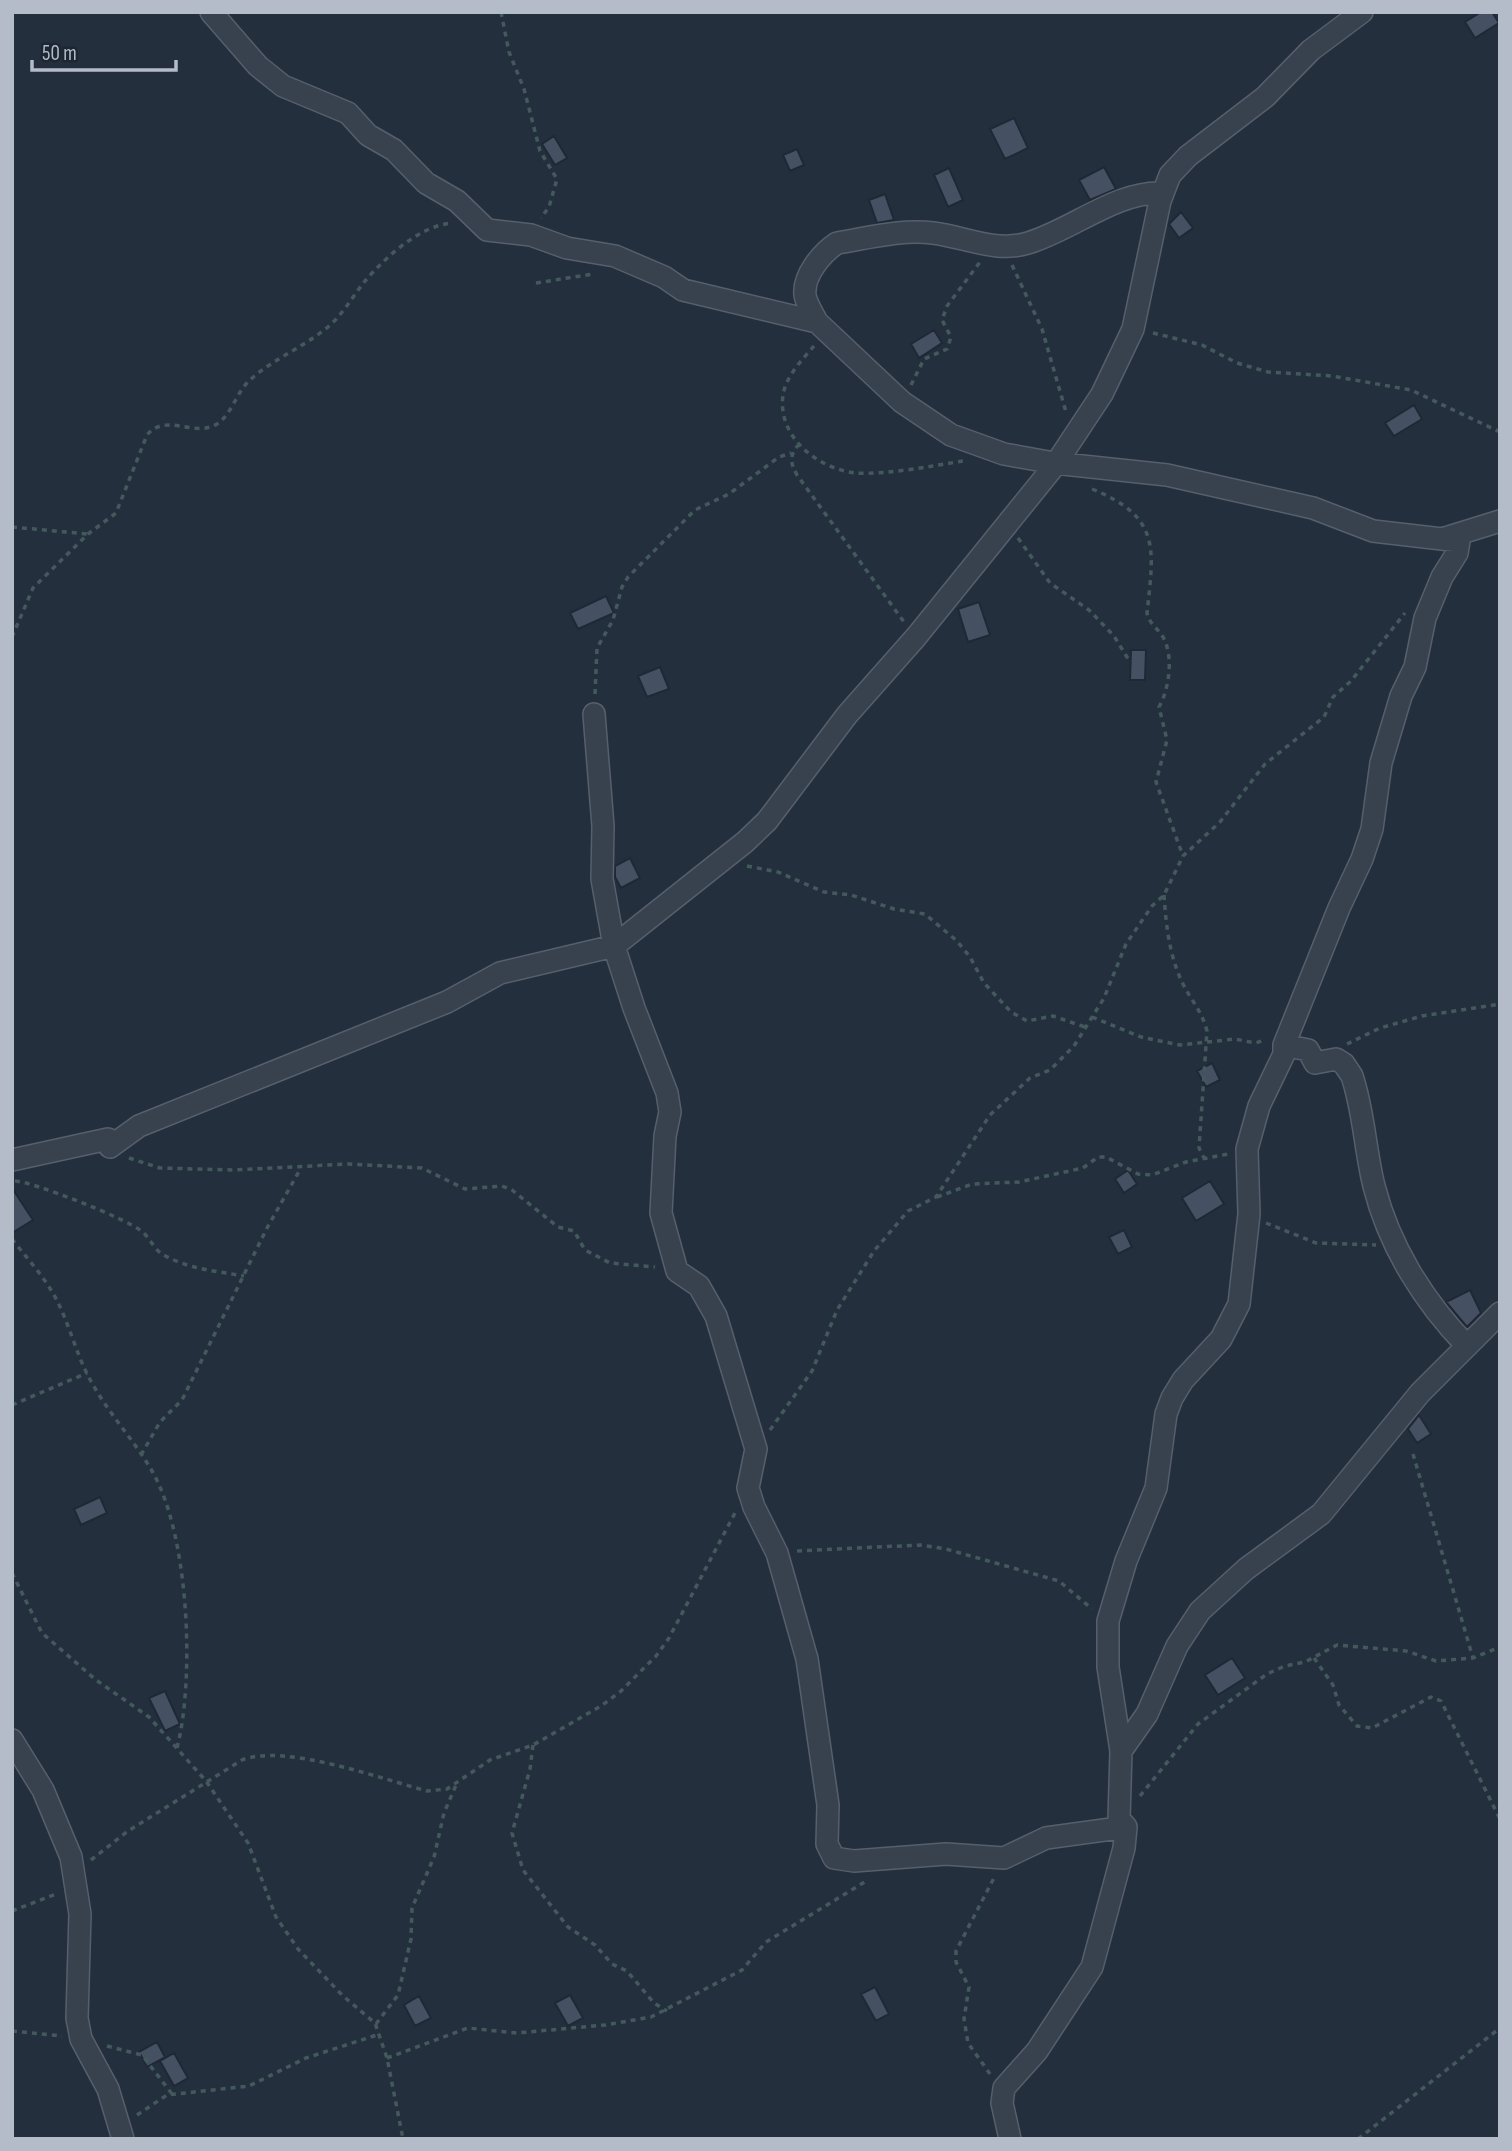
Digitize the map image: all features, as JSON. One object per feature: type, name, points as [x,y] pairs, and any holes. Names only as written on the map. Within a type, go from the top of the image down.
[{"type":"street","points":[[211,12],[258,66],[283,86],[348,113],[368,135],[394,150],[426,183],[457,201],[487,230],[531,235],[567,248],[615,256],[664,276],[683,290],[817,322]]},
{"type":"street","points":[[12,1160],[108,1139],[110,1147],[139,1126],[447,1002],[500,973],[614,946],[767,821],[847,715],[916,637],[1054,463],[1102,394],[1133,329],[1162,193],[1170,175],[1188,156],[1265,97],[1311,50],[1362,12]]},
{"type":"street","points":[[1010,2139],[1002,2103],[1004,2088],[1038,2051],[1091,1967],[1124,1848],[1121,1751],[1108,1667],[1108,1621],[1126,1562],[1156,1488],[1166,1414],[1183,1380],[1221,1339],[1239,1304],[1249,1214],[1247,1149],[1259,1106],[1284,1054],[1284,1045],[1372,829],[1381,763],[1401,696],[1418,660],[1424,618],[1442,577],[1457,553],[1459,541],[1373,531],[1313,508],[1167,475],[1054,463],[1004,454],[951,435],[902,402],[817,322],[805,296],[808,274],[826,251],[837,243],[932,233],[995,247],[1029,243],[1136,195],[1162,193]]},
{"type":"street","points":[[1442,539],[1500,521]]},
{"type":"street","points":[[594,714],[603,826],[602,879],[614,946],[634,1008],[667,1093],[670,1112],[664,1147],[661,1213],[677,1271],[699,1286],[716,1316],[755,1449],[748,1488],[777,1553],[807,1659],[828,1805],[827,1844],[830,1852],[834,1858],[854,1861],[934,1854],[1003,1858],[1046,1838],[1122,1823]]},
{"type":"street","points":[[1284,1045],[1308,1050],[1315,1063],[1336,1059],[1344,1064],[1352,1076],[1374,1186],[1398,1252],[1468,1346]]},
{"type":"street","points":[[1121,1751],[1147,1714],[1177,1646],[1200,1611],[1246,1569],[1321,1514],[1394,1422],[1500,1313]]},
{"type":"street","points":[[12,1740],[43,1790],[71,1857],[80,1913],[77,2018],[81,2039],[108,2089],[122,2131]]},
{"type":"path","points":[[500,12],[540,151],[558,179],[549,207],[531,235]]},
{"type":"path","points":[[12,637],[33,588],[88,534],[116,513],[147,435],[153,428],[164,424],[204,428],[216,424],[248,382],[326,329],[367,279],[405,243],[445,224],[469,223],[487,230]]},
{"type":"path","points":[[902,402],[924,359],[947,349],[951,337],[942,320],[947,306],[995,247],[1011,263],[1042,330],[1073,437]]},
{"type":"path","points":[[817,322],[822,334],[797,365],[783,395],[783,413],[788,429],[818,463],[857,473],[877,473],[967,460]]},
{"type":"path","points":[[1133,329],[1202,345],[1237,362],[1268,372],[1332,376],[1411,390],[1500,432]]},
{"type":"path","points":[[594,714],[597,648],[613,620],[622,587],[628,577],[695,510],[729,494],[779,457],[791,453],[799,444]]},
{"type":"path","points":[[791,453],[790,463],[797,475],[873,583],[916,637]]},
{"type":"path","points":[[1084,483],[1129,508],[1140,519],[1151,540],[1147,613],[1150,623],[1165,640],[1168,663],[1167,691],[1159,707],[1167,740],[1156,782],[1183,856]]},
{"type":"path","points":[[12,527],[88,534]]},
{"type":"path","points":[[1016,532],[1050,583],[1089,610],[1114,636],[1130,662]]},
{"type":"path","points":[[936,1197],[990,1115],[1030,1078],[1050,1070],[1063,1059],[1104,998],[1137,926],[1164,895],[1183,856],[1220,822],[1265,765],[1324,717],[1333,697],[1351,681],[1407,610]]},
{"type":"path","points":[[722,858],[752,868],[778,872],[824,892],[851,895],[894,909],[925,914],[957,941],[970,957],[984,983],[1011,1012],[1027,1021],[1053,1016],[1085,1027]]},
{"type":"path","points":[[1164,895],[1168,942],[1182,983],[1203,1013],[1208,1031],[1199,1148],[1205,1160]]},
{"type":"path","points":[[1315,1063],[1359,1037],[1402,1021],[1438,1012],[1500,1004]]},
{"type":"path","points":[[1092,1017],[1141,1037],[1180,1045],[1235,1039],[1255,1043],[1271,1039],[1284,1045]]},
{"type":"path","points":[[110,1147],[134,1161],[160,1168],[349,1164],[422,1168],[465,1189],[502,1186],[523,1198],[558,1227],[574,1231],[585,1250],[610,1263],[626,1266],[647,1264],[677,1271]]},
{"type":"path","points":[[755,1449],[812,1371],[837,1310],[874,1251],[908,1211],[972,1184],[1020,1182],[1083,1168],[1098,1157],[1106,1157],[1138,1174],[1152,1175],[1186,1162],[1247,1149]]},
{"type":"path","points":[[141,1455],[160,1422],[182,1400],[301,1167]]},
{"type":"path","points":[[12,1181],[43,1187],[125,1222],[140,1230],[158,1252],[177,1260],[205,1270],[244,1276]]},
{"type":"path","points":[[1249,1214],[1301,1240],[1336,1245],[1381,1244],[1398,1252]]},
{"type":"path","points":[[12,1239],[51,1291],[87,1373],[106,1407],[141,1455],[165,1499],[180,1556],[185,1685],[183,1725],[177,1748]]},
{"type":"path","points":[[12,1405],[87,1373]]},
{"type":"path","points":[[1413,1454],[1473,1658]]},
{"type":"path","points":[[73,1873],[128,1831],[206,1782],[257,1755],[308,1759],[427,1791],[447,1789],[490,1760],[533,1745],[601,1706],[656,1656],[748,1488]]},
{"type":"path","points":[[777,1553],[873,1546],[920,1545],[946,1549],[1059,1581],[1108,1621]]},
{"type":"path","points":[[12,1573],[42,1633],[96,1680],[149,1717],[206,1782],[248,1843],[276,1917],[298,1949],[348,2001],[376,2024],[387,2058],[403,2139]]},
{"type":"path","points":[[1122,1823],[1198,1724],[1267,1674],[1314,1658],[1337,1645],[1406,1651],[1436,1661],[1473,1658],[1500,1647]]},
{"type":"path","points":[[1314,1658],[1333,1685],[1339,1705],[1357,1726],[1373,1728],[1431,1697],[1441,1701],[1500,1819]]},
{"type":"path","points":[[533,1745],[530,1769],[512,1833],[523,1870],[568,1927],[594,1945],[612,1964],[627,1971],[654,2003],[667,2011]]},
{"type":"path","points":[[376,2024],[398,1995],[411,1939],[412,1908],[434,1857],[444,1813],[457,1783]]},
{"type":"path","points":[[1003,1858],[956,1951],[956,1962],[969,1987],[964,2019],[968,2043],[985,2068],[1004,2088]]},
{"type":"path","points":[[387,2058],[468,2028],[530,2032],[605,2025],[667,2011],[742,1969],[766,1942],[874,1877]]},
{"type":"path","points":[[12,1911],[59,1892]]},
{"type":"path","points":[[1358,2139],[1500,2028]]},
{"type":"path","points":[[12,2032],[81,2039],[142,2055],[172,2094]]},
{"type":"path","points":[[122,2131],[172,2094],[249,2086],[306,2058],[380,2034]]},
{"type":"building","points":[[1481,12],[1492,12],[1499,23],[1475,38],[1465,22]]},
{"type":"building","points":[[1014,118],[1028,148],[1005,159],[990,129]]},
{"type":"building","points":[[554,136],[567,158],[555,165],[542,144]]},
{"type":"building","points":[[797,149],[804,165],[790,171],[783,155]]},
{"type":"building","points":[[1104,167],[1116,189],[1090,200],[1079,180]]},
{"type":"building","points":[[949,168],[963,200],[948,207],[934,175]]},
{"type":"building","points":[[885,194],[894,220],[877,223],[869,200]]},
{"type":"building","points":[[1181,212],[1193,228],[1179,238],[1169,224]]},
{"type":"building","points":[[934,330],[942,343],[919,358],[911,344]]},
{"type":"building","points":[[1414,405],[1422,419],[1394,436],[1385,423]]},
{"type":"building","points":[[606,596],[614,613],[578,629],[570,613]]},
{"type":"building","points":[[979,602],[990,635],[968,642],[958,609]]},
{"type":"building","points":[[1131,650],[1146,650],[1145,680],[1130,680]]},
{"type":"building","points":[[660,667],[669,689],[647,697],[638,676]]},
{"type":"building","points":[[630,858],[640,878],[621,888],[615,877],[615,866]]},
{"type":"building","points":[[1212,1063],[1220,1080],[1206,1087],[1197,1071]]},
{"type":"building","points":[[1128,1170],[1137,1184],[1124,1193],[1115,1179]]},
{"type":"building","points":[[1210,1181],[1224,1204],[1196,1221],[1182,1198]]},
{"type":"building","points":[[12,1188],[33,1220],[12,1233]]},
{"type":"building","points":[[1124,1230],[1132,1247],[1118,1254],[1109,1237]]},
{"type":"building","points":[[1470,1290],[1481,1313],[1467,1327],[1446,1302]]},
{"type":"building","points":[[1419,1415],[1431,1434],[1417,1443],[1408,1429]]},
{"type":"building","points":[[100,1497],[107,1513],[81,1525],[74,1509]]},
{"type":"building","points":[[1232,1658],[1245,1678],[1218,1695],[1205,1675]]},
{"type":"building","points":[[165,1691],[180,1724],[165,1731],[149,1698]]},
{"type":"building","points":[[875,1987],[889,2014],[876,2021],[861,1994]]},
{"type":"building","points":[[570,1995],[583,2018],[568,2026],[555,2003]]},
{"type":"building","points":[[419,1996],[431,2018],[415,2026],[404,2005]]},
{"type":"building","points":[[157,2042],[165,2057],[147,2067],[139,2052]]},
{"type":"building","points":[[174,2053],[188,2078],[174,2086],[160,2061]]}]
